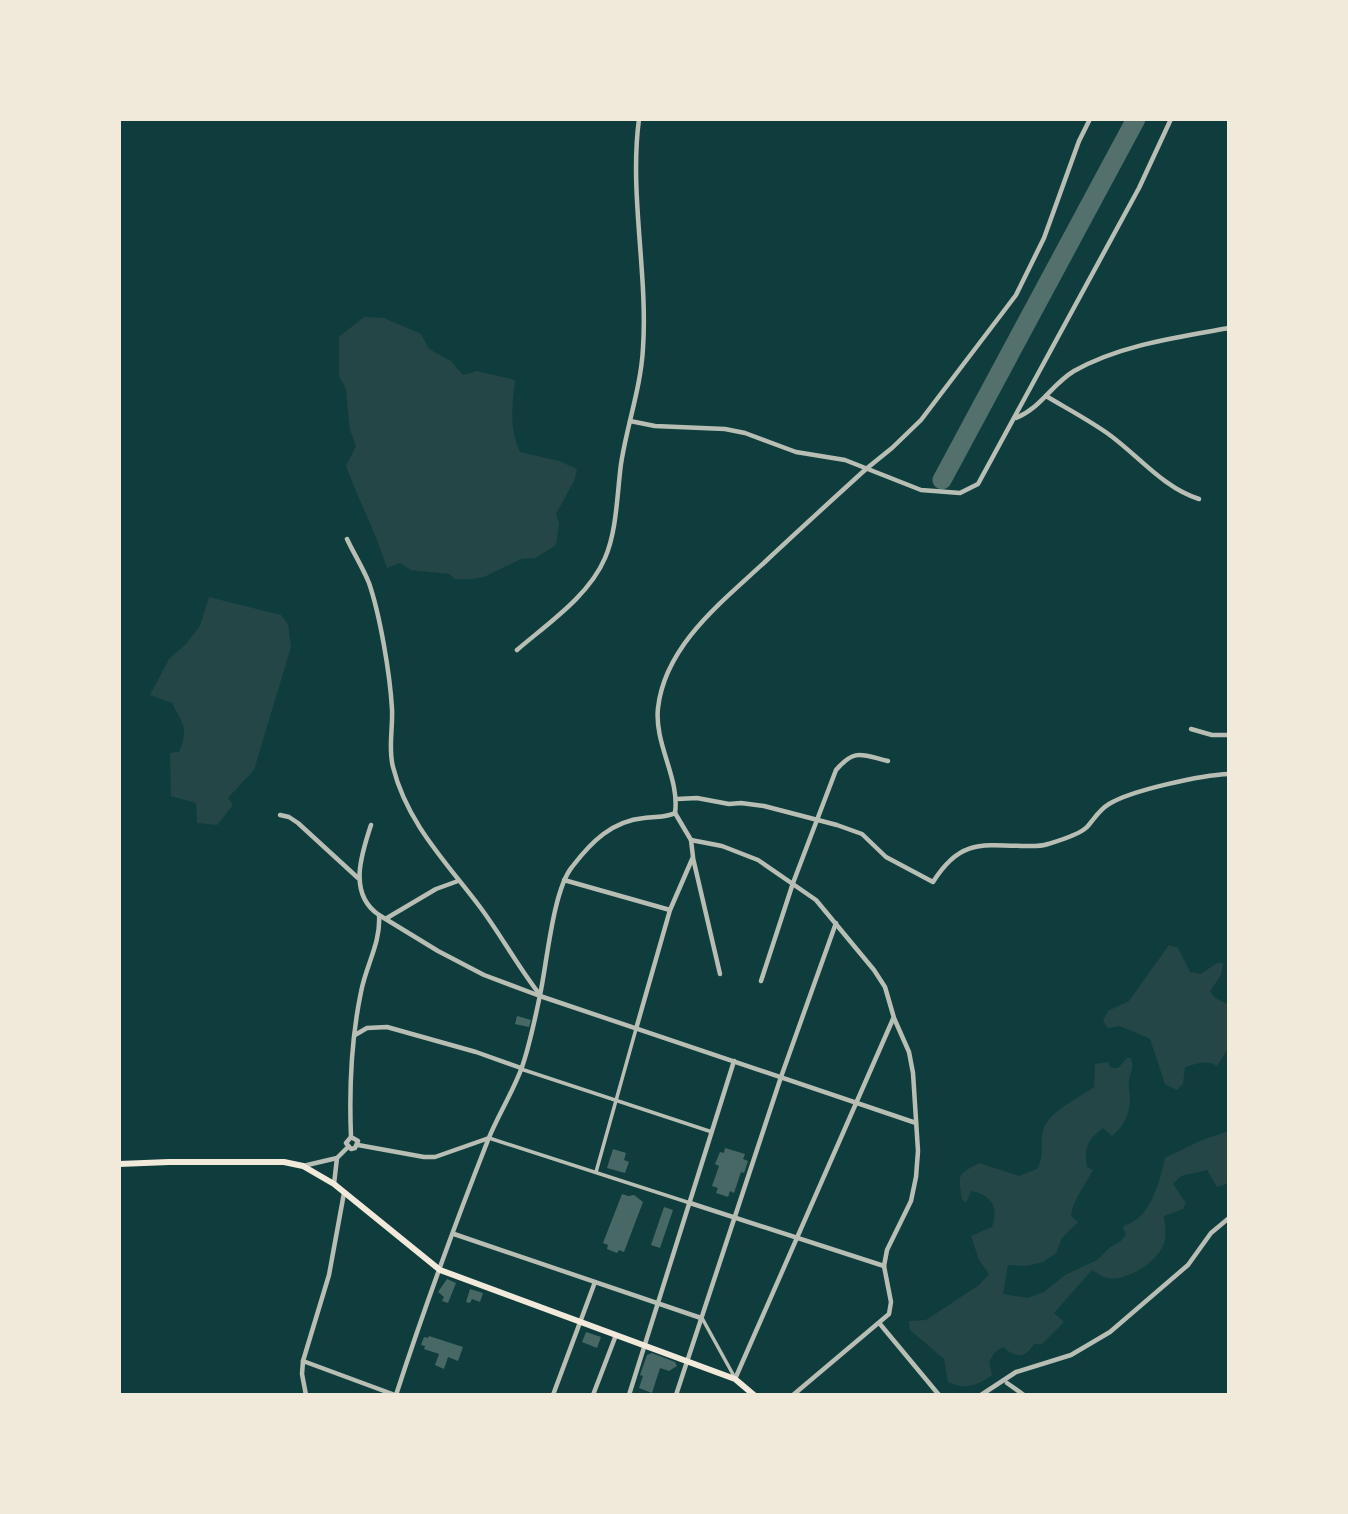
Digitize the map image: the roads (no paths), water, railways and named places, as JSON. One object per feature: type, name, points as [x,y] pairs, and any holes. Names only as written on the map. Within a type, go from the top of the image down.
[{"type":"main road","points":[[119,1164],[284,1162],[303,1166],[334,1185],[440,1270],[735,1378],[754,1395]]},
{"type":"street","points":[[517,650],[564,610],[590,581],[605,559],[610,538],[643,348],[637,215],[639,119]]},
{"type":"street","points":[[720,974],[691,840],[675,813],[677,799],[659,729],[658,710],[663,684],[672,664],[705,618],[921,420],[1016,295],[1044,238],[1079,141],[1090,119]]},
{"type":"street","points":[[630,421],[655,426],[724,429],[745,433],[796,452],[845,460],[921,490],[960,493],[978,484],[1139,188],[1171,119]]},
{"type":"street","points":[[1014,419],[1030,412],[1072,372],[1114,354],[1165,340],[1229,328]]},
{"type":"street","points":[[1046,396],[1108,433],[1167,482],[1199,499]]},
{"type":"street","points":[[347,540],[369,583],[381,634],[392,709],[390,745],[393,766],[403,797],[415,823],[480,907],[540,996]]},
{"type":"street","points":[[1191,729],[1212,735],[1229,735]]},
{"type":"street","points":[[761,981],[793,883],[836,770],[847,758],[856,754],[888,761]]},
{"type":"street","points":[[677,799],[697,798],[729,804],[764,806],[817,819],[862,834],[886,858],[933,882],[947,862],[979,844],[1045,846],[1086,829],[1092,818],[1106,805],[1140,790],[1229,774]]},
{"type":"street","points":[[303,1361],[396,1395],[489,1138],[521,1069],[540,996],[564,880],[571,868],[602,834],[622,822],[670,816],[675,813]]},
{"type":"street","points":[[280,815],[289,817],[298,824],[359,879]]},
{"type":"street","points":[[371,825],[363,849],[359,879],[361,896],[368,907],[379,915],[438,951],[484,975],[540,996],[916,1124]]},
{"type":"street","points":[[691,840],[722,846],[758,860],[816,900],[886,987],[894,1018],[909,1052],[913,1073],[918,1151],[916,1177],[911,1201],[887,1250],[884,1266],[891,1302],[889,1314],[793,1395]]},
{"type":"street","points":[[596,1173],[670,910],[693,857]]},
{"type":"street","points":[[564,880],[670,910]]},
{"type":"street","points":[[387,918],[436,889],[458,881]]},
{"type":"street","points":[[351,1137],[349,1101],[354,1036],[362,984],[379,938],[379,915]]},
{"type":"street","points":[[676,1395],[781,1077],[836,923]]},
{"type":"street","points":[[735,1378],[894,1018]]},
{"type":"street","points":[[354,1036],[367,1028],[387,1027],[476,1052],[712,1132]]},
{"type":"street","points":[[629,1395],[734,1061]]},
{"type":"street","points":[[351,1137],[355,1138],[358,1145]]},
{"type":"street","points":[[348,1147],[347,1139],[351,1137]]},
{"type":"street","points":[[348,1147],[355,1148],[358,1145],[435,1157],[489,1138],[884,1266]]},
{"type":"street","points":[[303,1166],[337,1158],[348,1147]]},
{"type":"street","points":[[334,1185],[337,1158]]},
{"type":"street","points":[[306,1395],[302,1374],[303,1361],[329,1275],[344,1194]]},
{"type":"street","points":[[981,1395],[1016,1372],[1071,1354],[1110,1332],[1188,1265],[1211,1233],[1229,1218]]},
{"type":"street","points":[[454,1234],[702,1318],[735,1378]]},
{"type":"street","points":[[553,1395],[595,1282]]},
{"type":"street","points":[[880,1324],[939,1395]]},
{"type":"street","points":[[593,1395],[616,1335]]},
{"type":"street","points":[[1007,1383],[1024,1395]]}]
